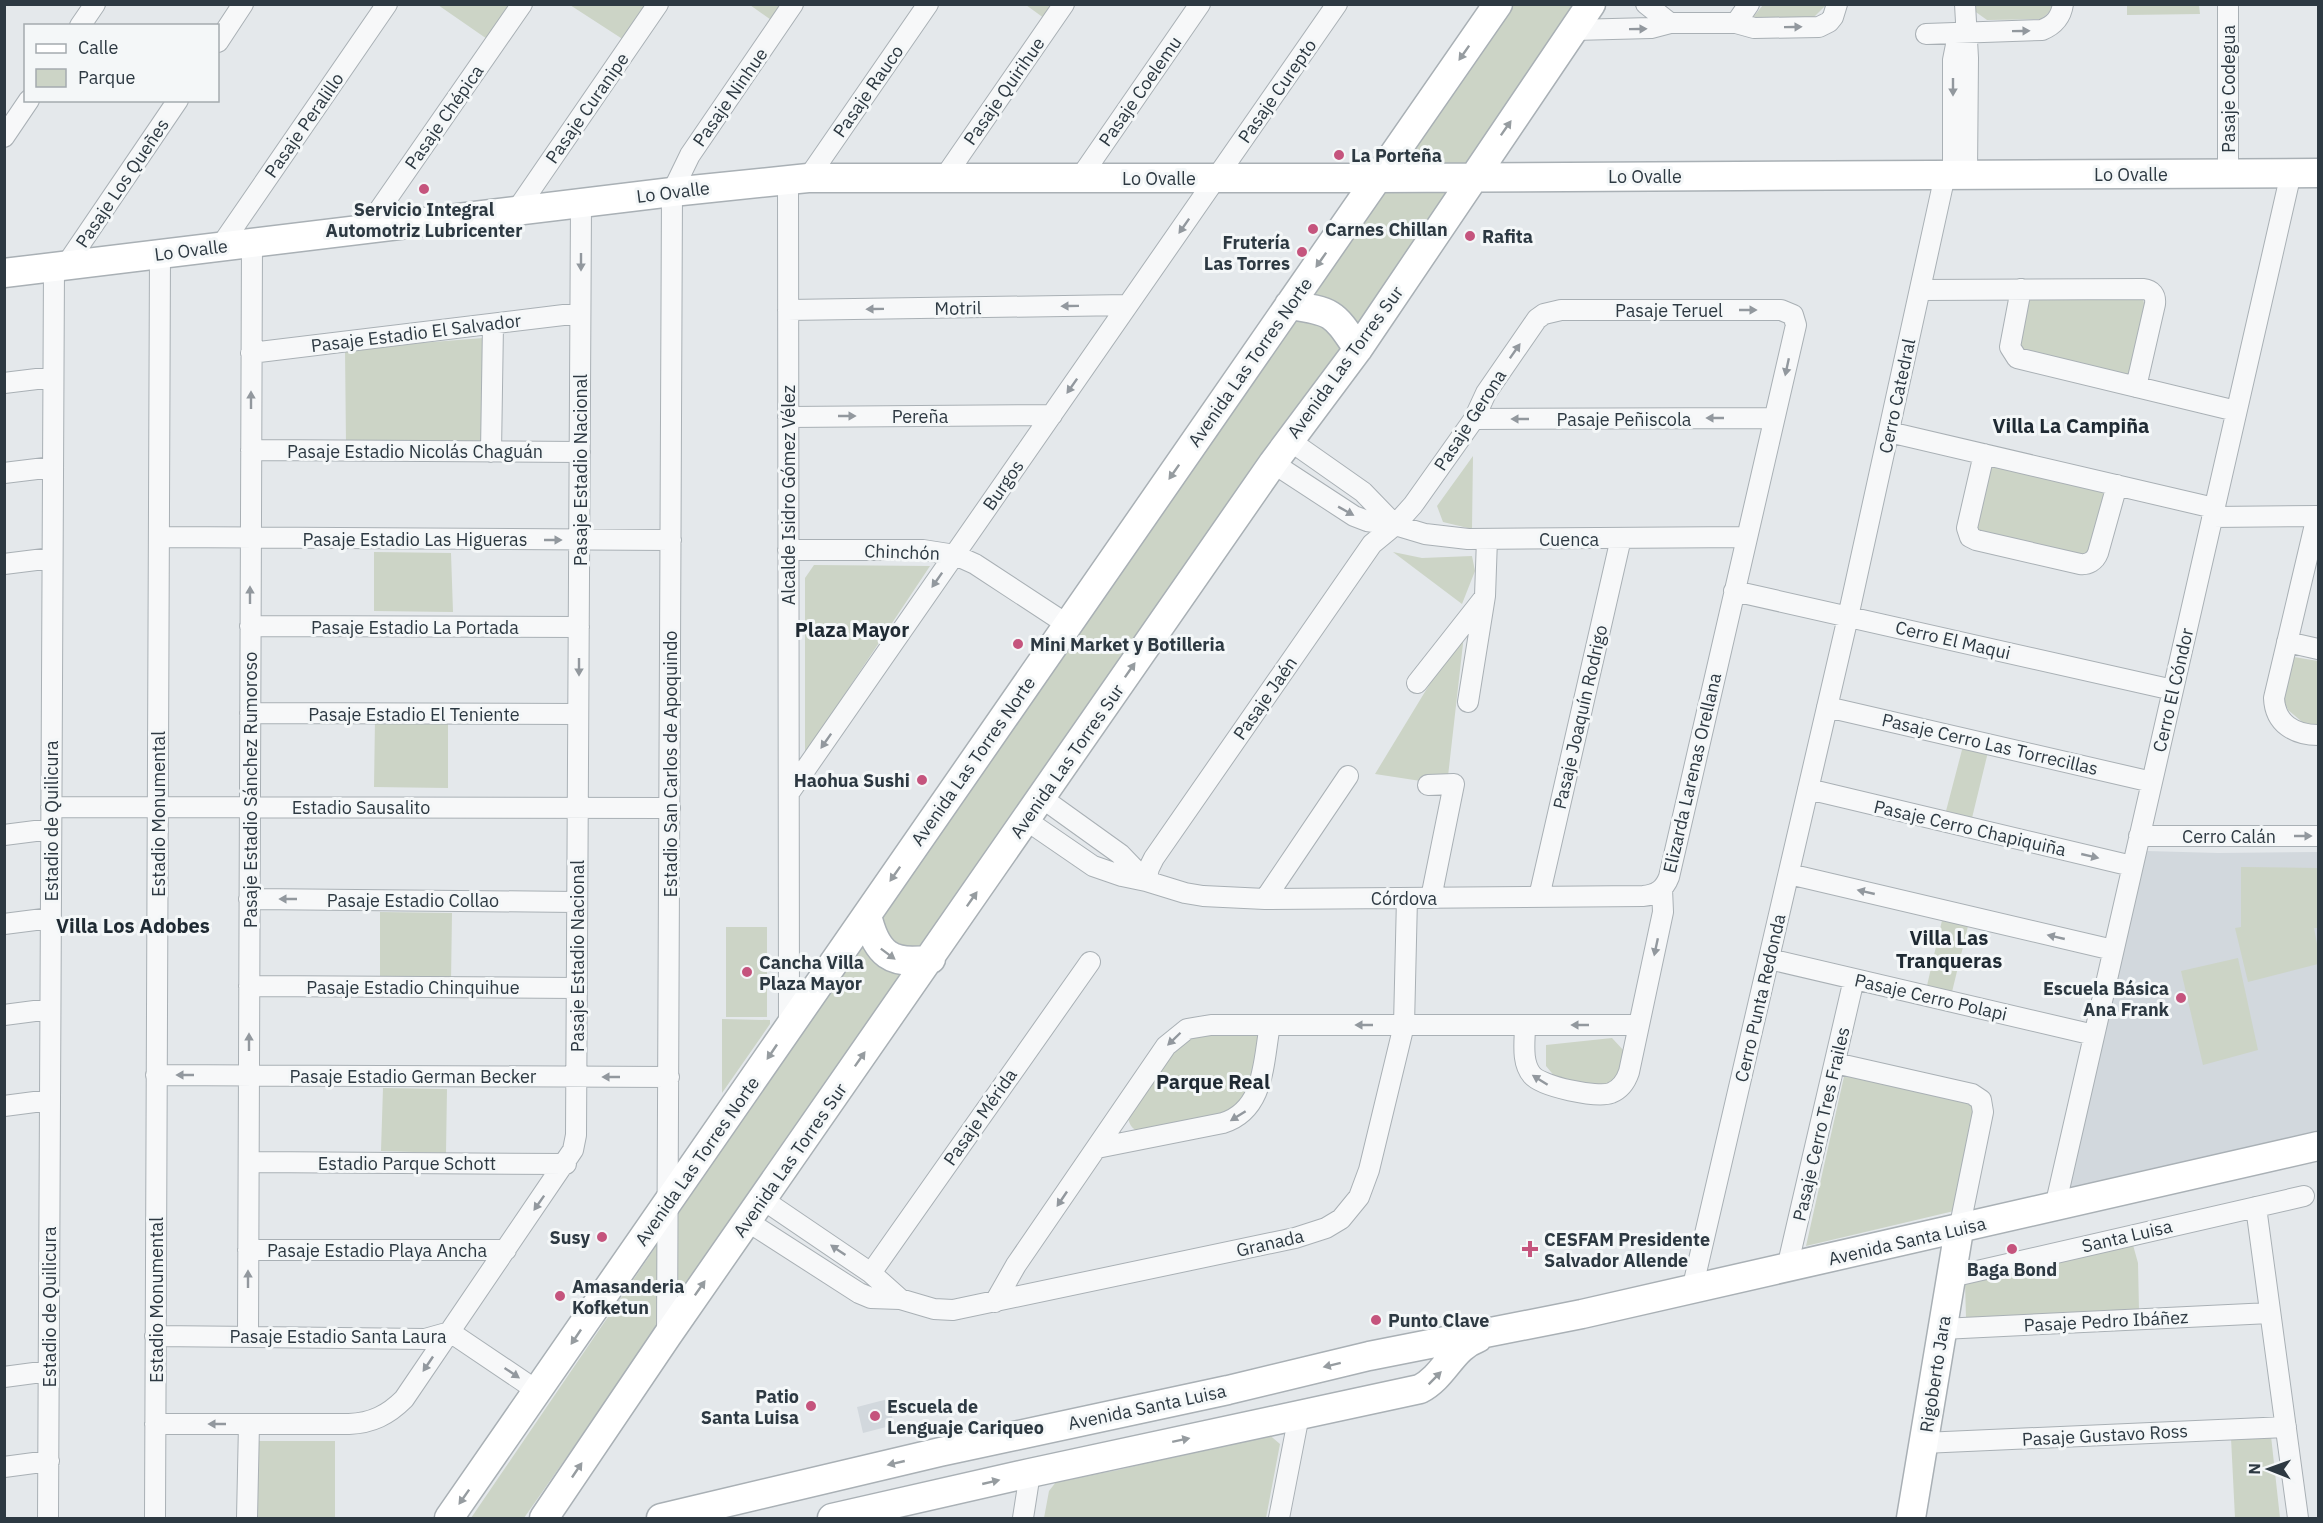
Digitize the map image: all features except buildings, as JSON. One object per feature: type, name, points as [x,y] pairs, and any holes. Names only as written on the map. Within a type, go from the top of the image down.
[{"type":"street","points":[[81,24],[95,4]]},
{"type":"street","points":[[219,40],[243,4]]},
{"type":"street","name":"Pasaje Peralillo","points":[[220,247],[387,4]]},
{"type":"street","name":"Pasaje Chépica","points":[[366,229],[522,4]]},
{"type":"street","name":"Pasaje Curanipe","points":[[516,212],[658,4]]},
{"type":"street","name":"Pasaje Ninhue","points":[[672,192],[690,155],[793,4]]},
{"type":"street","name":"Pasaje Rauco","points":[[798,178],[928,4]]},
{"type":"street","name":"Pasaje Quirihue","points":[[944,178],[1064,4]]},
{"type":"street","name":"Pasaje Coelemu","points":[[1080,178],[1200,4]]},
{"type":"street","name":"Pasaje Curepto","points":[[1217,178],[1337,4]]},
{"type":"street","name":"Avenida Las Torres Norte","points":[[449,1518],[539,1392],[668,1202],[1498,4]]},
{"type":"street","name":"Avenida Las Torres Sur","points":[[544,1518],[667,1336],[1281,452],[1358,349],[1591,4]]},
{"type":"street","points":[[1646,4],[1670,23]]},
{"type":"street","points":[[1736,23],[1749,4]]},
{"type":"street","points":[[1574,30],[1651,28],[1670,23],[1736,23],[1754,28],[1819,27],[1833,17],[1837,4]]},
{"type":"street","name":"Cerro Catedral","points":[[1827,707],[1920,290],[1955,174],[1968,58],[1965,4]]},
{"type":"street","points":[[1926,34],[2042,30],[2055,23],[2060,16],[2063,4]]},
{"type":"street","name":"Pasaje Codegua","points":[[2228,4],[2228,174]]},
{"type":"street","points":[[4,137],[28,102]]},
{"type":"street","name":"Pasaje Los Queñes","points":[[60,266],[177,102]]},
{"type":"street","name":"Cerro El Cóndor","points":[[2055,1207],[2290,173]]},
{"type":"street","name":"Lo Ovalle","points":[[4,273],[798,178],[1378,178],[2319,173]]},
{"type":"street","name":"Alcalde Isidro Gómez Vélez","points":[[789,1027],[788,310],[798,178]]},
{"type":"street","name":"Burgos","points":[[789,793],[1217,178]]},
{"type":"street","name":"Estadio San Carlos de Apoquindo","points":[[667,1336],[672,192]]},
{"type":"street","name":"Pasaje Estadio Nacional","points":[[155,1424],[361,1424],[383,1416],[404,1399],[566,1164],[573,1150],[576,1135],[581,204]]},
{"type":"street","name":"Pasaje Estadio Sánchez Rumoroso","points":[[248,1337],[252,243]]},
{"type":"street","name":"Estadio Monumental","points":[[155,1518],[160,254]]},
{"type":"street","name":"Estadio de Quilicura","points":[[48,1518],[53,377],[60,266]]},
{"type":"street","points":[[1920,290],[2143,289],[2151,291],[2155,296],[2155,304],[2136,387]]},
{"type":"street","points":[[2021,290],[2010,344],[2014,356],[2236,411]]},
{"type":"street","name":"Motril","points":[[788,310],[1128,305]]},
{"type":"street","points":[[1289,305],[1326,310],[1341,323],[1358,349]]},
{"type":"street","name":"Pasaje Teruel","points":[[1544,314],[1561,310],[1781,309],[1793,315]]},
{"type":"street","name":"Pasaje Estadio El Salvador","points":[[251,353],[580,313]]},
{"type":"street","name":"Pasaje Gerona","points":[[1395,525],[1413,505],[1474,419],[1486,393],[1532,326],[1544,314]]},
{"type":"street","name":"Elizarda Larenas Orellana","points":[[1525,1025],[1526,1064],[1538,1081],[1552,1086],[1602,1095],[1616,1091],[1626,1079],[1663,912],[1662,889],[1669,877],[1795,330],[1793,315]]},
{"type":"street","points":[[491,452],[493,324]]},
{"type":"street","points":[[4,382],[53,377]]},
{"type":"street","name":"Pereña","points":[[788,417],[1052,416]]},
{"type":"street","name":"Pasaje Peñiscola","points":[[1474,419],[1773,418]]},
{"type":"street","points":[[1889,432],[2117,485],[2213,512],[2318,516],[2276,690],[2276,710],[2281,720],[2293,731],[2319,735]]},
{"type":"street","name":"Pasaje Estadio Nicolás Chaguán","points":[[251,450],[580,452]]},
{"type":"street","points":[[1281,452],[1363,492],[1395,525]]},
{"type":"street","name":"Cuenca","points":[[1281,452],[1331,503],[1367,521],[1395,525],[1425,534],[1450,538],[1487,539],[1746,537]]},
{"type":"street","points":[[1984,454],[1967,528],[1970,537],[1976,540],[2080,564],[2089,563],[2098,554],[2117,485]]},
{"type":"street","points":[[4,472],[53,466]]},
{"type":"street","name":"Pasaje Jaén","points":[[1146,880],[1154,858],[1371,544],[1395,525]]},
{"type":"street","name":"Pasaje Estadio Las Higueras","points":[[159,537],[671,540]]},
{"type":"street","name":"Pasaje Joaquín Rodrigo","points":[[1539,897],[1621,538]]},
{"type":"street","points":[[1468,702],[1485,596],[1487,539]]},
{"type":"street","name":"Chinchón","points":[[788,550],[923,550],[955,555],[975,564],[1068,625]]},
{"type":"street","points":[[4,564],[52,558]]},
{"type":"street","name":"Cerro El Maqui","points":[[1734,591],[2172,690]]},
{"type":"street","points":[[1417,683],[1485,596]]},
{"type":"street","name":"Pasaje Estadio La Portada","points":[[250,626],[579,627]]},
{"type":"street","points":[[2287,642],[2319,649]]},
{"type":"street","name":"Pasaje Cerro Las Torrecillas","points":[[1827,707],[2152,782]]},
{"type":"street","name":"Cerro Punta Redonda","points":[[1692,1290],[1827,707]]},
{"type":"street","name":"Pasaje Estadio El Teniente","points":[[250,713],[578,714]]},
{"type":"street","points":[[1265,899],[1348,776]]},
{"type":"street","points":[[1428,785],[1454,784],[1431,898]]},
{"type":"street","name":"Pasaje Cerro Chapiquiña","points":[[1808,789],[2132,866]]},
{"type":"street","name":"Estadio Sausalito","points":[[51,807],[670,808]]},
{"type":"street","name":"Córdova","points":[[1034,809],[1109,846],[1146,880]]},
{"type":"street","name":"Córdova","points":[[1034,809],[1093,866],[1203,897],[1265,899],[1643,896],[1662,889]]},
{"type":"street","points":[[4,835],[51,829]]},
{"type":"street","name":"Cerro Calán","points":[[2139,836],[2319,836]]},
{"type":"street","points":[[1093,866],[1106,858],[1109,846]]},
{"type":"street","points":[[1789,874],[2113,950]]},
{"type":"street","points":[[1404,1025],[1407,898]]},
{"type":"street","name":"Pasaje Estadio Collao","points":[[249,899],[577,902]]},
{"type":"street","points":[[867,915],[876,943],[885,955],[899,961],[913,962],[931,959]]},
{"type":"street","points":[[4,924],[51,918]]},
{"type":"street","name":"Pasaje Cerro Polapi","points":[[1769,959],[2094,1035]]},
{"type":"street","name":"Pasaje Mérida","points":[[871,1273],[1090,962]]},
{"type":"street","name":"Pasaje Cerro Tres Frailes","points":[[1787,1268],[1854,979]]},
{"type":"street","name":"Pasaje Estadio Chinquihue","points":[[249,987],[577,988]]},
{"type":"street","points":[[4,1015],[51,1009]]},
{"type":"street","points":[[995,1302],[1016,1265],[1166,1047],[1187,1029],[1203,1025],[1639,1025]]},
{"type":"street","points":[[1097,1148],[1223,1123],[1240,1116],[1254,1100],[1258,1089],[1270,1025]]},
{"type":"street","name":"Granada","points":[[755,1210],[859,1293],[885,1300],[900,1299],[934,1309],[953,1310],[1295,1238],[1316,1232],[1334,1223],[1353,1205],[1369,1170],[1404,1025]]},
{"type":"street","points":[[1835,1063],[1972,1094],[1981,1100],[1983,1112],[1959,1230]]},
{"type":"street","name":"Pasaje Estadio German Becker","points":[[156,1075],[669,1077]]},
{"type":"street","points":[[4,1106],[50,1100]]},
{"type":"street","name":"Avenida Santa Luisa","points":[[661,1518],[940,1452],[1228,1390],[1389,1352],[1692,1290],[2319,1146]]},
{"type":"street","name":"Estadio Parque Schott","points":[[249,1162],[566,1164]]},
{"type":"street","name":"Santa Luisa","points":[[1951,1277],[2304,1196]]},
{"type":"street","points":[[2256,1207],[2298,1518]]},
{"type":"street","name":"Granada","points":[[755,1210],[871,1273],[900,1299]]},
{"type":"street","name":"Rigoberto Jara","points":[[1911,1518],[1959,1230]]},
{"type":"street","name":"Pasaje Estadio Playa Ancha","points":[[248,1250],[506,1250]]},
{"type":"street","name":"Pasaje Pedro Ibáñez","points":[[1942,1329],[2270,1313]]},
{"type":"street","name":"Pasaje Estadio Santa Laura","points":[[155,1336],[425,1339],[450,1332],[539,1392]]},
{"type":"street","name":"Avenida Santa Luisa","points":[[832,1518],[1403,1393],[1426,1386],[1437,1378],[1465,1344],[1494,1332]]},
{"type":"street","points":[[1389,1352],[1407,1368],[1408,1377],[1403,1393]]},
{"type":"street","points":[[4,1377],[49,1371]]},
{"type":"street","points":[[1279,1518],[1299,1415]]},
{"type":"street","points":[[247,1518],[249,1424]]},
{"type":"street","name":"Pasaje Gustavo Ross","points":[[1923,1443],[2286,1427]]},
{"type":"street","points":[[940,1452],[930,1463],[928,1473],[934,1488],[950,1491]]},
{"type":"street","points":[[4,1467],[49,1461]]},
{"type":"street","points":[[1023,1518],[1030,1473]]},
{"type":"shaded area","name":"Escuela Básica Ana Frank","points":[[2147,851],[2318,852],[2318,1134],[2068,1196]]},
{"type":"shaded area","name":"Escuela de Lenguaje Cariqueo","points":[[888,1399],[894,1425],[863,1433],[857,1407]]},
{"type":"green space","points":[[438,5],[515,5],[490,41]]},
{"type":"green space","points":[[570,5],[649,5],[624,40]]},
{"type":"green space","points":[[750,5],[786,5],[774,22]]},
{"type":"green space","points":[[1026,5],[1058,5],[1048,21]]},
{"type":"green space","points":[[1509,5],[1573,5],[1464,170],[1417,166],[1413,161],[1412,145]]},
{"type":"green space","points":[[1763,5],[1826,5],[1812,19],[1750,21]]},
{"type":"green space","points":[[1973,5],[2054,5],[2054,8],[2041,19],[1987,20],[1973,10]]},
{"type":"green space","points":[[2127,5],[2199,5],[2200,14],[2127,15]]},
{"type":"green space","points":[[1443,187],[1449,197],[524,1518],[471,1518],[787,1054],[1386,190]]},
{"type":"green space","points":[[2027,299],[2143,299],[2145,307],[2130,377],[2022,355],[2014,344]]},
{"type":"green space","points":[[483,338],[481,446],[346,444],[345,349]]},
{"type":"green space","points":[[1473,456],[1472,529],[1443,522],[1437,506]]},
{"type":"green space","points":[[1990,465],[2106,491],[2091,557],[1976,532]]},
{"type":"green space","points":[[374,552],[451,553],[453,612],[374,611]]},
{"type":"green space","points":[[1393,552],[1422,558],[1472,556],[1475,571],[1462,604]]},
{"type":"green space","points":[[814,565],[930,566],[805,754],[805,578]]},
{"type":"green space","points":[[1465,626],[1447,785],[1375,774]]},
{"type":"green space","points":[[2294,657],[2318,661],[2318,726],[2307,726],[2288,710],[2282,696]]},
{"type":"green space","points":[[375,719],[448,719],[448,788],[374,787]]},
{"type":"green space","points":[[1963,746],[1988,752],[1972,818],[1946,811]]},
{"type":"green space","points":[[2241,867],[2318,868],[2318,928],[2314,928],[2318,964],[2248,982],[2235,928],[2241,927]]},
{"type":"green space","points":[[380,912],[452,913],[451,982],[380,982]]},
{"type":"green space","points":[[1943,916],[1969,922],[1951,996],[1926,990]]},
{"type":"green space","name":"Cancha Villa Plaza Mayor","points":[[726,927],[767,927],[767,1017],[726,1017]]},
{"type":"green space","points":[[2238,958],[2258,1050],[2203,1065],[2181,971]]},
{"type":"green space","points":[[722,1019],[770,1020],[770,1024],[722,1093]]},
{"type":"green space","points":[[1197,1032],[1253,1033],[1258,1037],[1258,1055],[1254,1074],[1240,1109],[1143,1133],[1134,1129],[1128,1116],[1180,1040]]},
{"type":"green space","points":[[1612,1038],[1625,1052],[1615,1083],[1604,1090],[1556,1078],[1546,1066],[1546,1045]]},
{"type":"green space","points":[[1845,1072],[1966,1099],[1976,1106],[1954,1211],[1806,1246]]},
{"type":"green space","points":[[383,1088],[447,1089],[446,1153],[381,1151]]},
{"type":"green space","points":[[2133,1245],[2138,1263],[2139,1310],[1966,1318],[1965,1282]]},
{"type":"green space","points":[[1267,1433],[1280,1444],[1266,1518],[1044,1518],[1049,1491],[1056,1482],[1118,1470]]},
{"type":"green space","points":[[2271,1436],[2280,1518],[2235,1518],[2231,1438]]},
{"type":"green space","points":[[255,1441],[335,1441],[335,1518],[254,1518]]},
{"type":"place","name":"La Porteña","points":[[1339,155]]},
{"type":"place","name":"Servicio Integral Automotriz Lubricenter","points":[[424,189]]},
{"type":"place","name":"Carnes Chillan","points":[[1313,229]]},
{"type":"place","name":"Rafita","points":[[1470,236]]},
{"type":"place","name":"Frutería Las Torres","points":[[1302,252]]},
{"type":"place","name":"Mini Market y Botilleria","points":[[1018,644]]},
{"type":"place","name":"Haohua Sushi","points":[[922,780]]},
{"type":"place","name":"Cancha Villa Plaza Mayor","points":[[747,972]]},
{"type":"place","name":"Escuela Básica Ana Frank","points":[[2181,998]]},
{"type":"place","name":"Susy","points":[[602,1237]]},
{"type":"place","name":"CESFAM Presidente Salvador Allende","points":[[1530,1249]]},
{"type":"place","name":"Baga Bond","points":[[2012,1249]]},
{"type":"place","name":"Amasanderia Kofketun","points":[[560,1296]]},
{"type":"place","name":"Punto Clave","points":[[1376,1320]]},
{"type":"place","name":"Patio Santa Luisa","points":[[811,1406]]},
{"type":"place","name":"Escuela de Lenguaje Cariqueo","points":[[875,1416]]},
{"type":"district","name":"Villa La Campiña","points":[[2071,425]]},
{"type":"district","name":"Plaza Mayor","points":[[852,629]]},
{"type":"district","name":"Villa Los Adobes","points":[[133,925]]},
{"type":"district","name":"Villa Las Tranqueras","points":[[1949,948]]},
{"type":"district","name":"Parque Real","points":[[1213,1081]]}]
